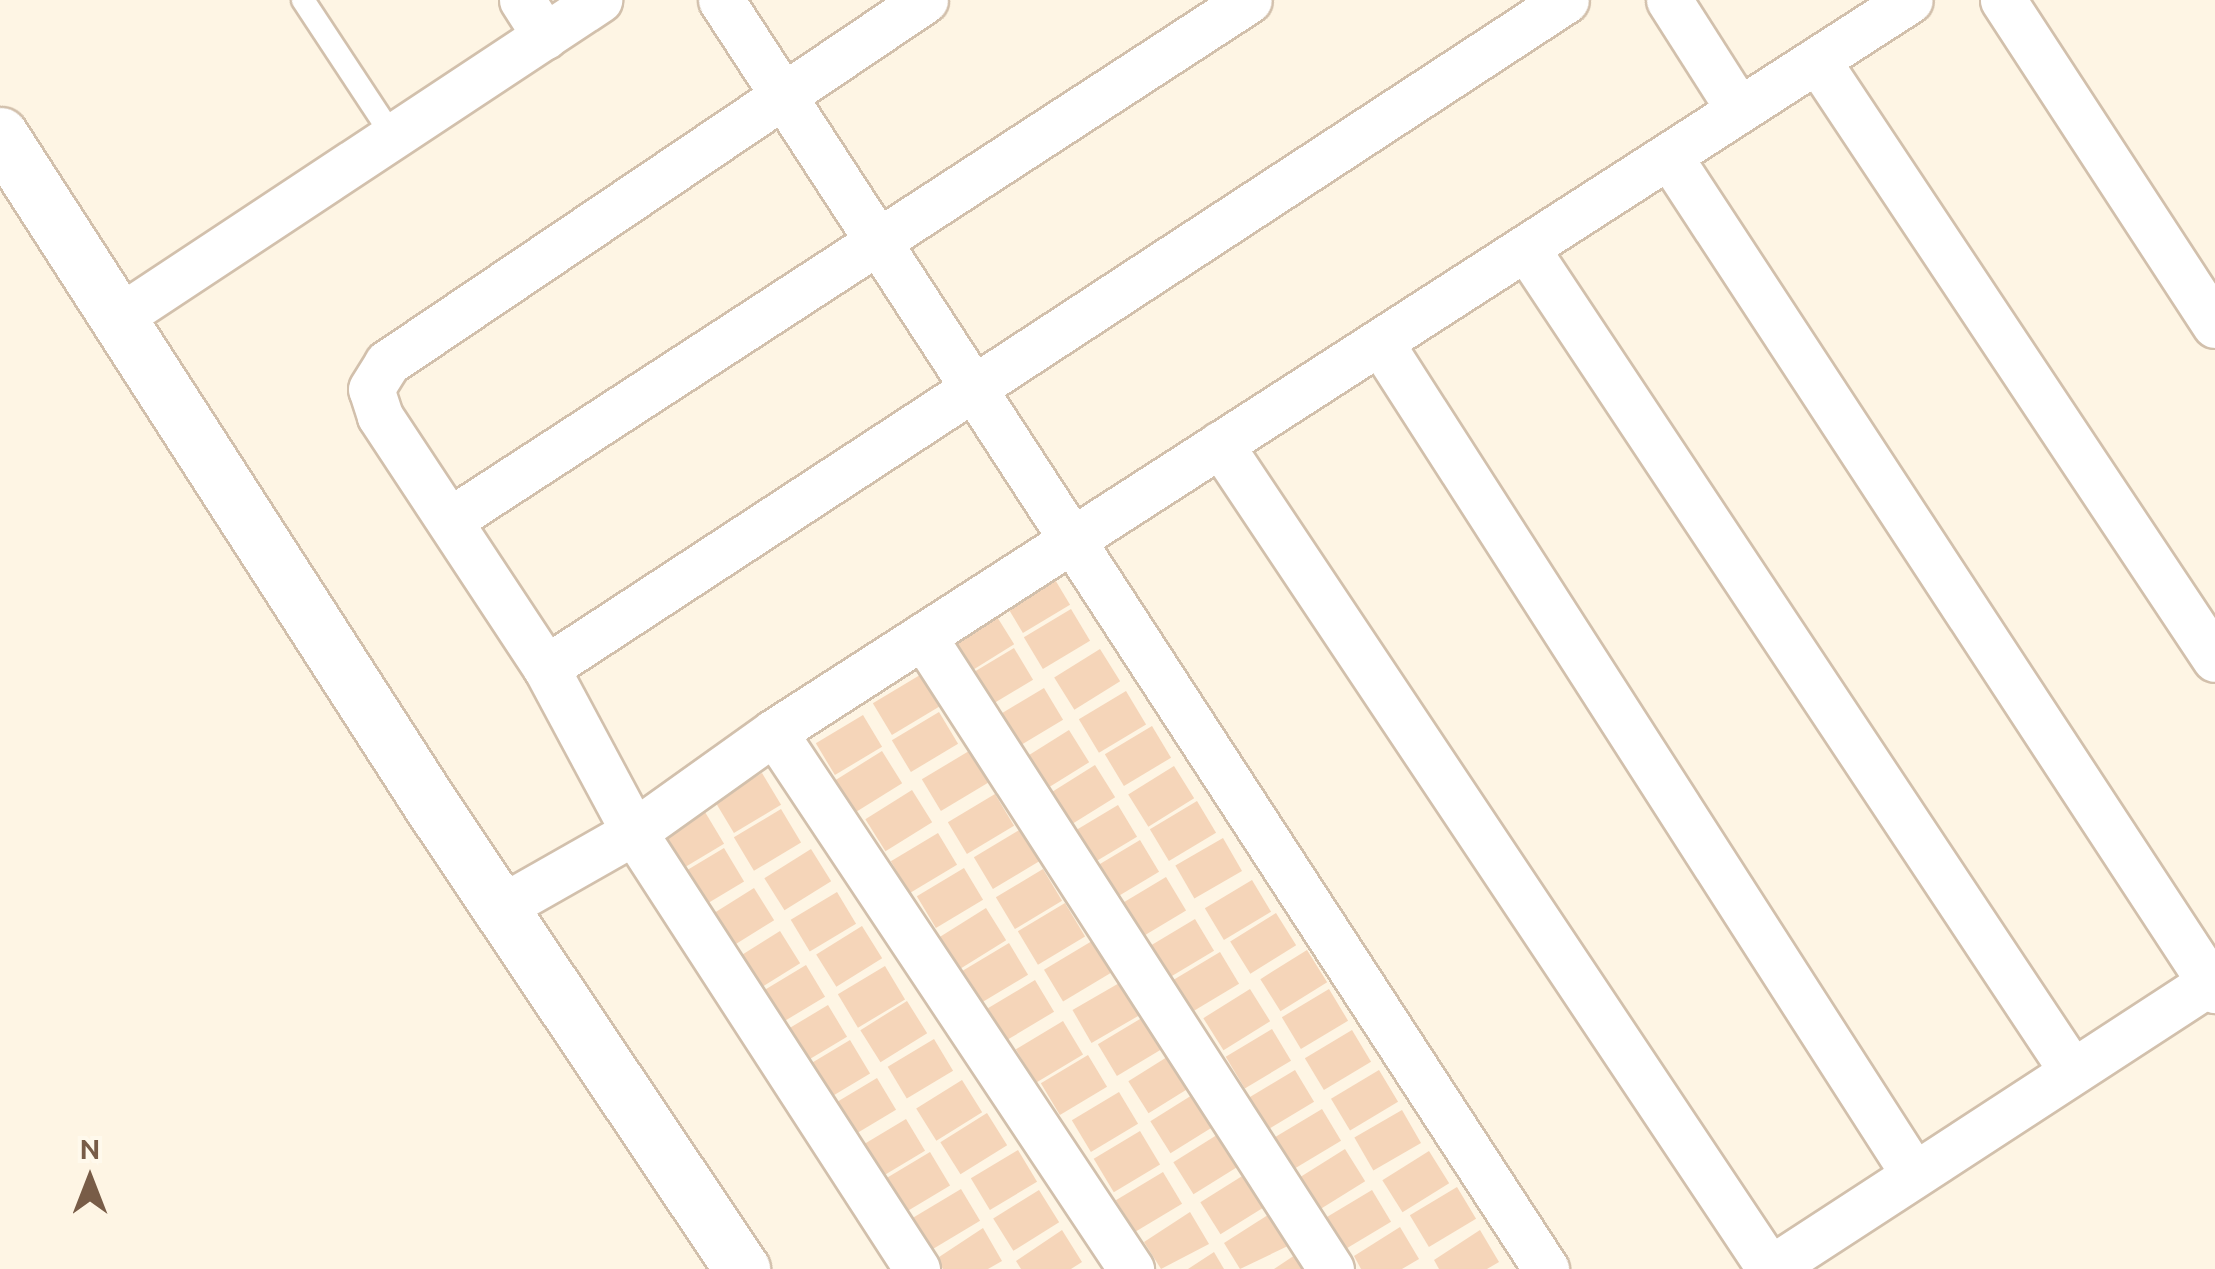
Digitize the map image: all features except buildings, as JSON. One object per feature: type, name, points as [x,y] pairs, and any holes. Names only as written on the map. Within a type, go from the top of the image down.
[{"type":"street","points":[[118,318],[394,138],[534,18],[599,0]]},
{"type":"street","points":[[721,0],[1546,1269]]},
{"type":"street","points":[[917,1269],[634,832],[546,668],[372,402],[374,376],[925,0]]},
{"type":"street","points":[[450,520],[1249,0]]},
{"type":"street","points":[[546,668],[977,390],[1566,0]]},
{"type":"street","points":[[1669,0],[1739,110]]},
{"type":"street","points":[[500,908],[634,832],[774,732],[1910,0]]},
{"type":"street","points":[[2002,0],[2215,325]]},
{"type":"street","points":[[1818,60],[2215,659]]},
{"type":"street","points":[[0,134],[500,908],[742,1269]]},
{"type":"street","points":[[1220,444],[1770,1269],[2213,984],[1668,156]]},
{"type":"street","points":[[1526,248],[2072,1072]]},
{"type":"street","points":[[1380,342],[1913,1174]]},
{"type":"street","points":[[923,636],[1332,1269]]},
{"type":"street","points":[[774,732],[1131,1269]]},
{"type":"lane","points":[[304,0],[394,138]]}]
